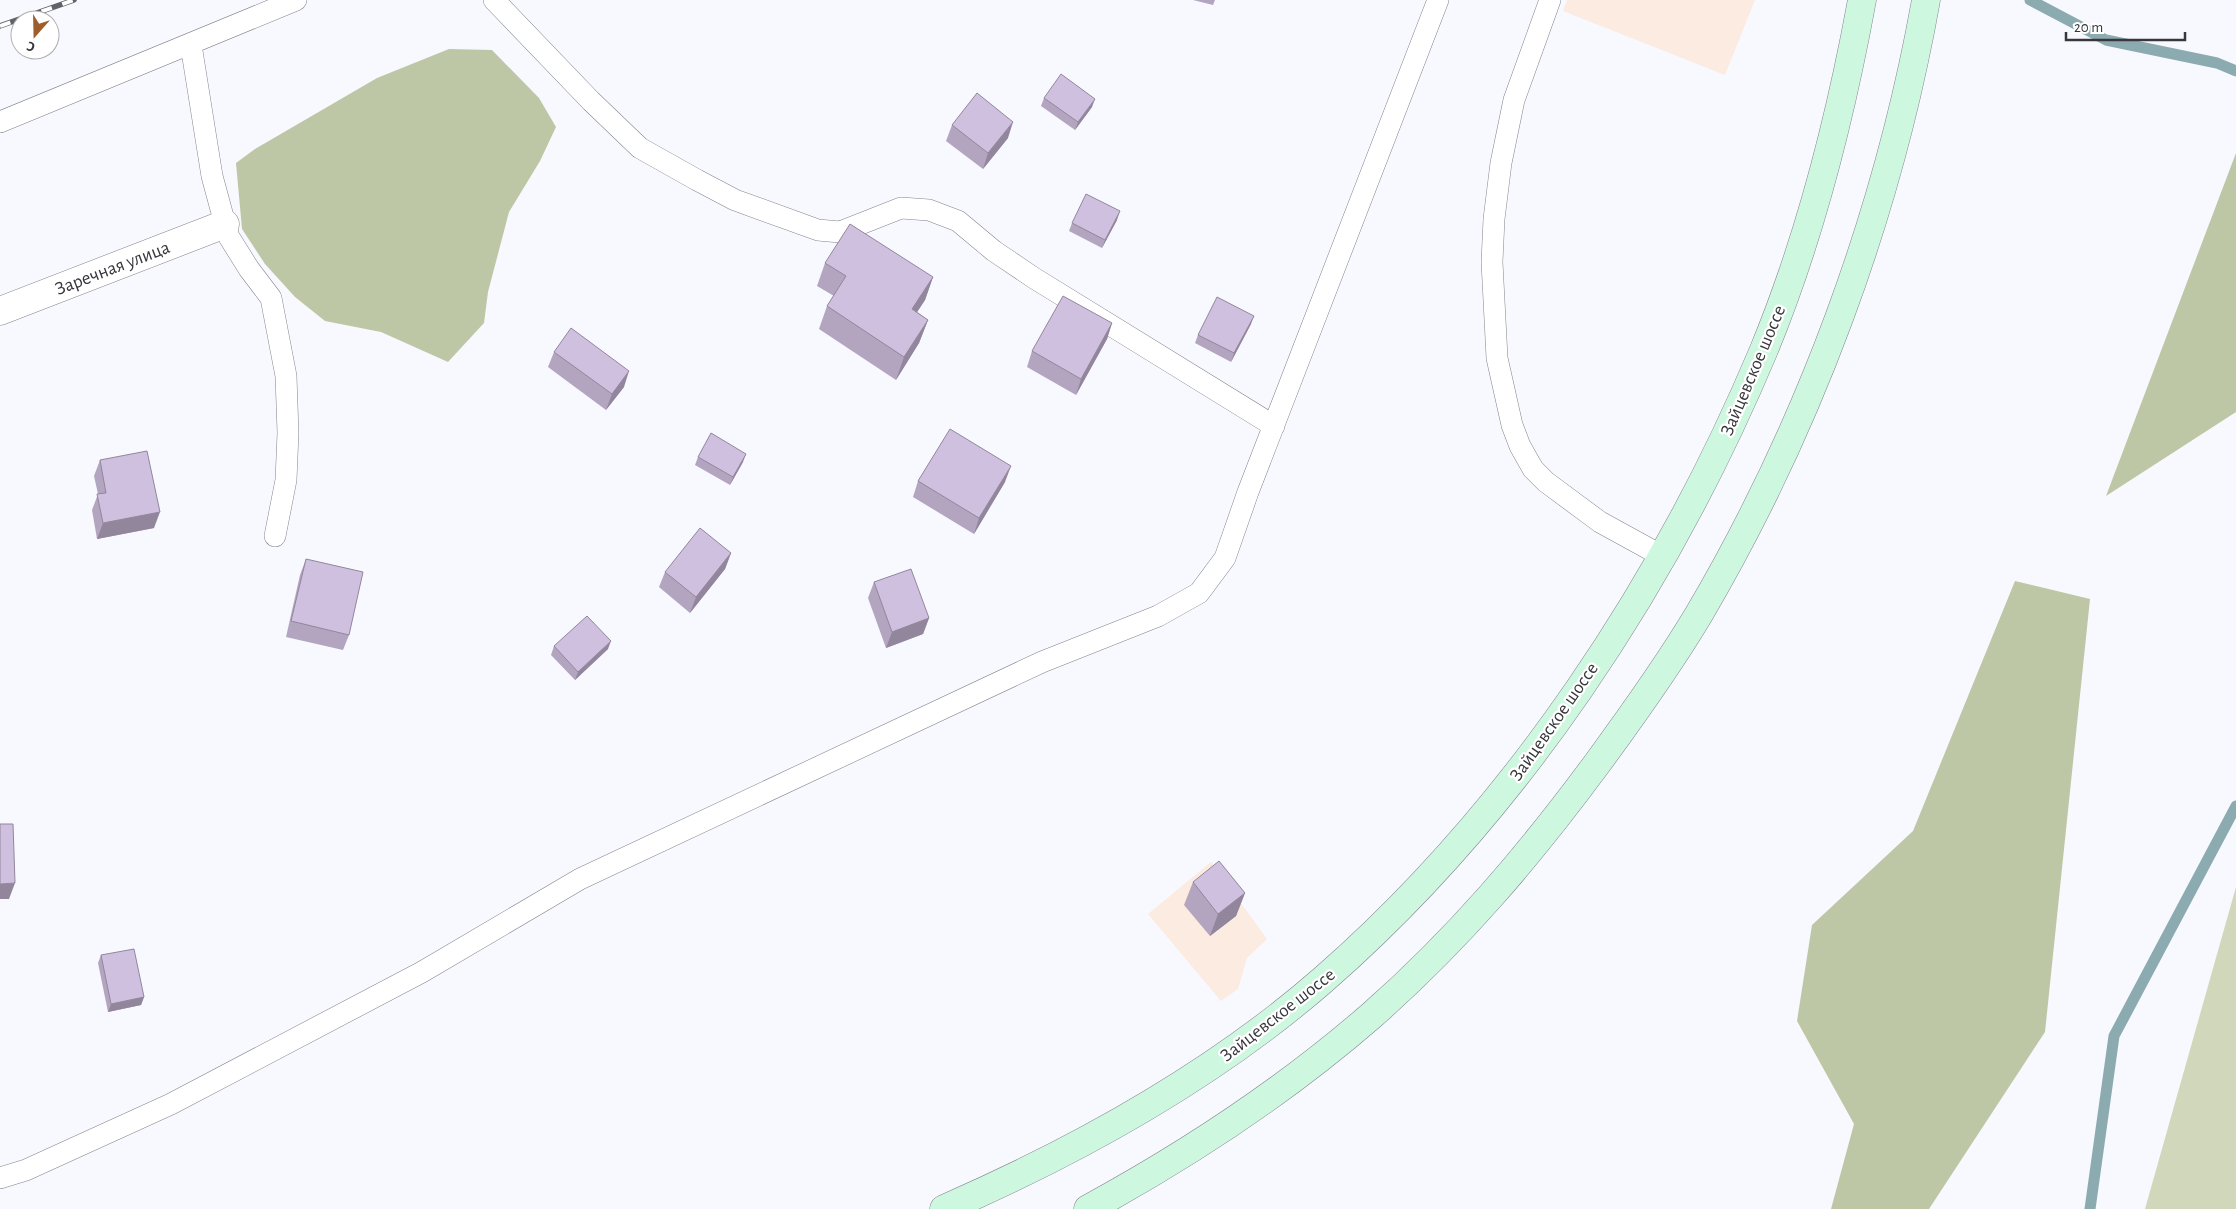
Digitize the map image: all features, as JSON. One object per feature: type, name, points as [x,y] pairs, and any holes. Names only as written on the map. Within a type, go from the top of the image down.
[{"type":"main road","name":"Зайцевское шоссе","points":[[944,1209],[1018,1177],[1109,1128],[1218,1061],[1323,980],[1392,916],[1448,855],[1515,776],[1583,682],[1662,556],[1729,427],[1764,350],[1790,278],[1827,162],[1846,89],[1862,0]]},
{"type":"main road","points":[[1088,1209],[1148,1176],[1228,1123],[1298,1074],[1370,1016],[1474,917],[1568,803],[1637,710],[1700,612],[1752,516],[1823,360],[1850,290],[1899,128],[1916,58],[1926,0]]},
{"type":"street","name":"Заречная улица","points":[[0,311],[225,224]]},
{"type":"lane","points":[[0,122],[296,0]]},
{"type":"lane","points":[[494,0],[591,101],[640,148],[697,180],[735,200],[818,230],[840,232],[901,208],[929,210],[958,220],[994,251],[1034,278],[1274,426]]},
{"type":"lane","points":[[0,1178],[26,1170],[171,1104],[422,972],[580,879],[1042,662],[1158,616],[1199,593],[1225,558],[1438,0]]},
{"type":"lane","points":[[1550,0],[1514,100],[1501,163],[1494,219],[1492,262],[1496,358],[1512,425],[1520,446],[1533,469],[1546,482],[1600,522],[1662,556]]},
{"type":"lane","points":[[191,44],[212,176],[225,224],[234,245],[271,298],[286,376],[288,433],[286,480],[275,536]]},
{"type":"shaded area","points":[[1567,0],[1755,0],[1725,75],[1563,11]]},
{"type":"shaded area","points":[[1211,862],[1267,939],[1247,958],[1238,989],[1221,1001],[1148,914]]},
{"type":"green space","points":[[449,49],[492,50],[539,98],[556,127],[540,161],[509,212],[488,292],[484,323],[448,362],[381,332],[325,321],[295,297],[265,264],[242,229],[236,163],[255,149],[377,78]]},
{"type":"green space","points":[[2236,153],[2236,412],[2106,496]]},
{"type":"green space","points":[[2015,581],[2090,599],[2045,1032],[1929,1209],[1831,1209],[1854,1124],[1797,1021],[1812,925],[1913,831]]},
{"type":"green space","points":[[2236,887],[2236,1209],[2145,1209]]},
{"type":"building","points":[[1061,74],[1095,99],[1078,122],[1044,98]]},
{"type":"building","points":[[977,93],[1013,122],[988,153],[952,125]]},
{"type":"building","points":[[1086,194],[1120,211],[1105,240],[1072,223]]},
{"type":"building","points":[[850,224],[933,277],[912,309],[928,320],[904,357],[827,306],[846,276],[825,263]]},
{"type":"building","points":[[1063,296],[1112,323],[1081,379],[1032,351]]},
{"type":"building","points":[[1217,297],[1254,316],[1234,353],[1198,335]]},
{"type":"building","points":[[571,328],[629,371],[612,394],[554,352]]},
{"type":"building","points":[[950,429],[1011,466],[979,518],[918,481]]},
{"type":"building","points":[[711,433],[746,454],[733,477],[698,457]]},
{"type":"building","points":[[147,451],[160,512],[103,523],[97,494],[106,493],[100,460]]},
{"type":"building","points":[[700,528],[731,553],[696,597],[665,572]]},
{"type":"building","points":[[306,559],[363,572],[349,635],[291,621]]},
{"type":"building","points":[[911,569],[929,618],[892,632],[874,582]]},
{"type":"building","points":[[587,616],[611,641],[578,672],[554,646]]},
{"type":"building","points":[[0,824],[13,824],[15,883],[0,884]]},
{"type":"building","points":[[1219,861],[1245,893],[1218,914],[1193,882]]},
{"type":"building","points":[[134,949],[144,997],[111,1004],[101,955]]},
{"type":"waterway","points":[[2030,0],[2106,40],[2217,63],[2236,71]]},
{"type":"waterway","points":[[2090,1209],[2114,1036],[2236,806]]},
{"type":"railway","points":[[0,26],[74,0]]}]
